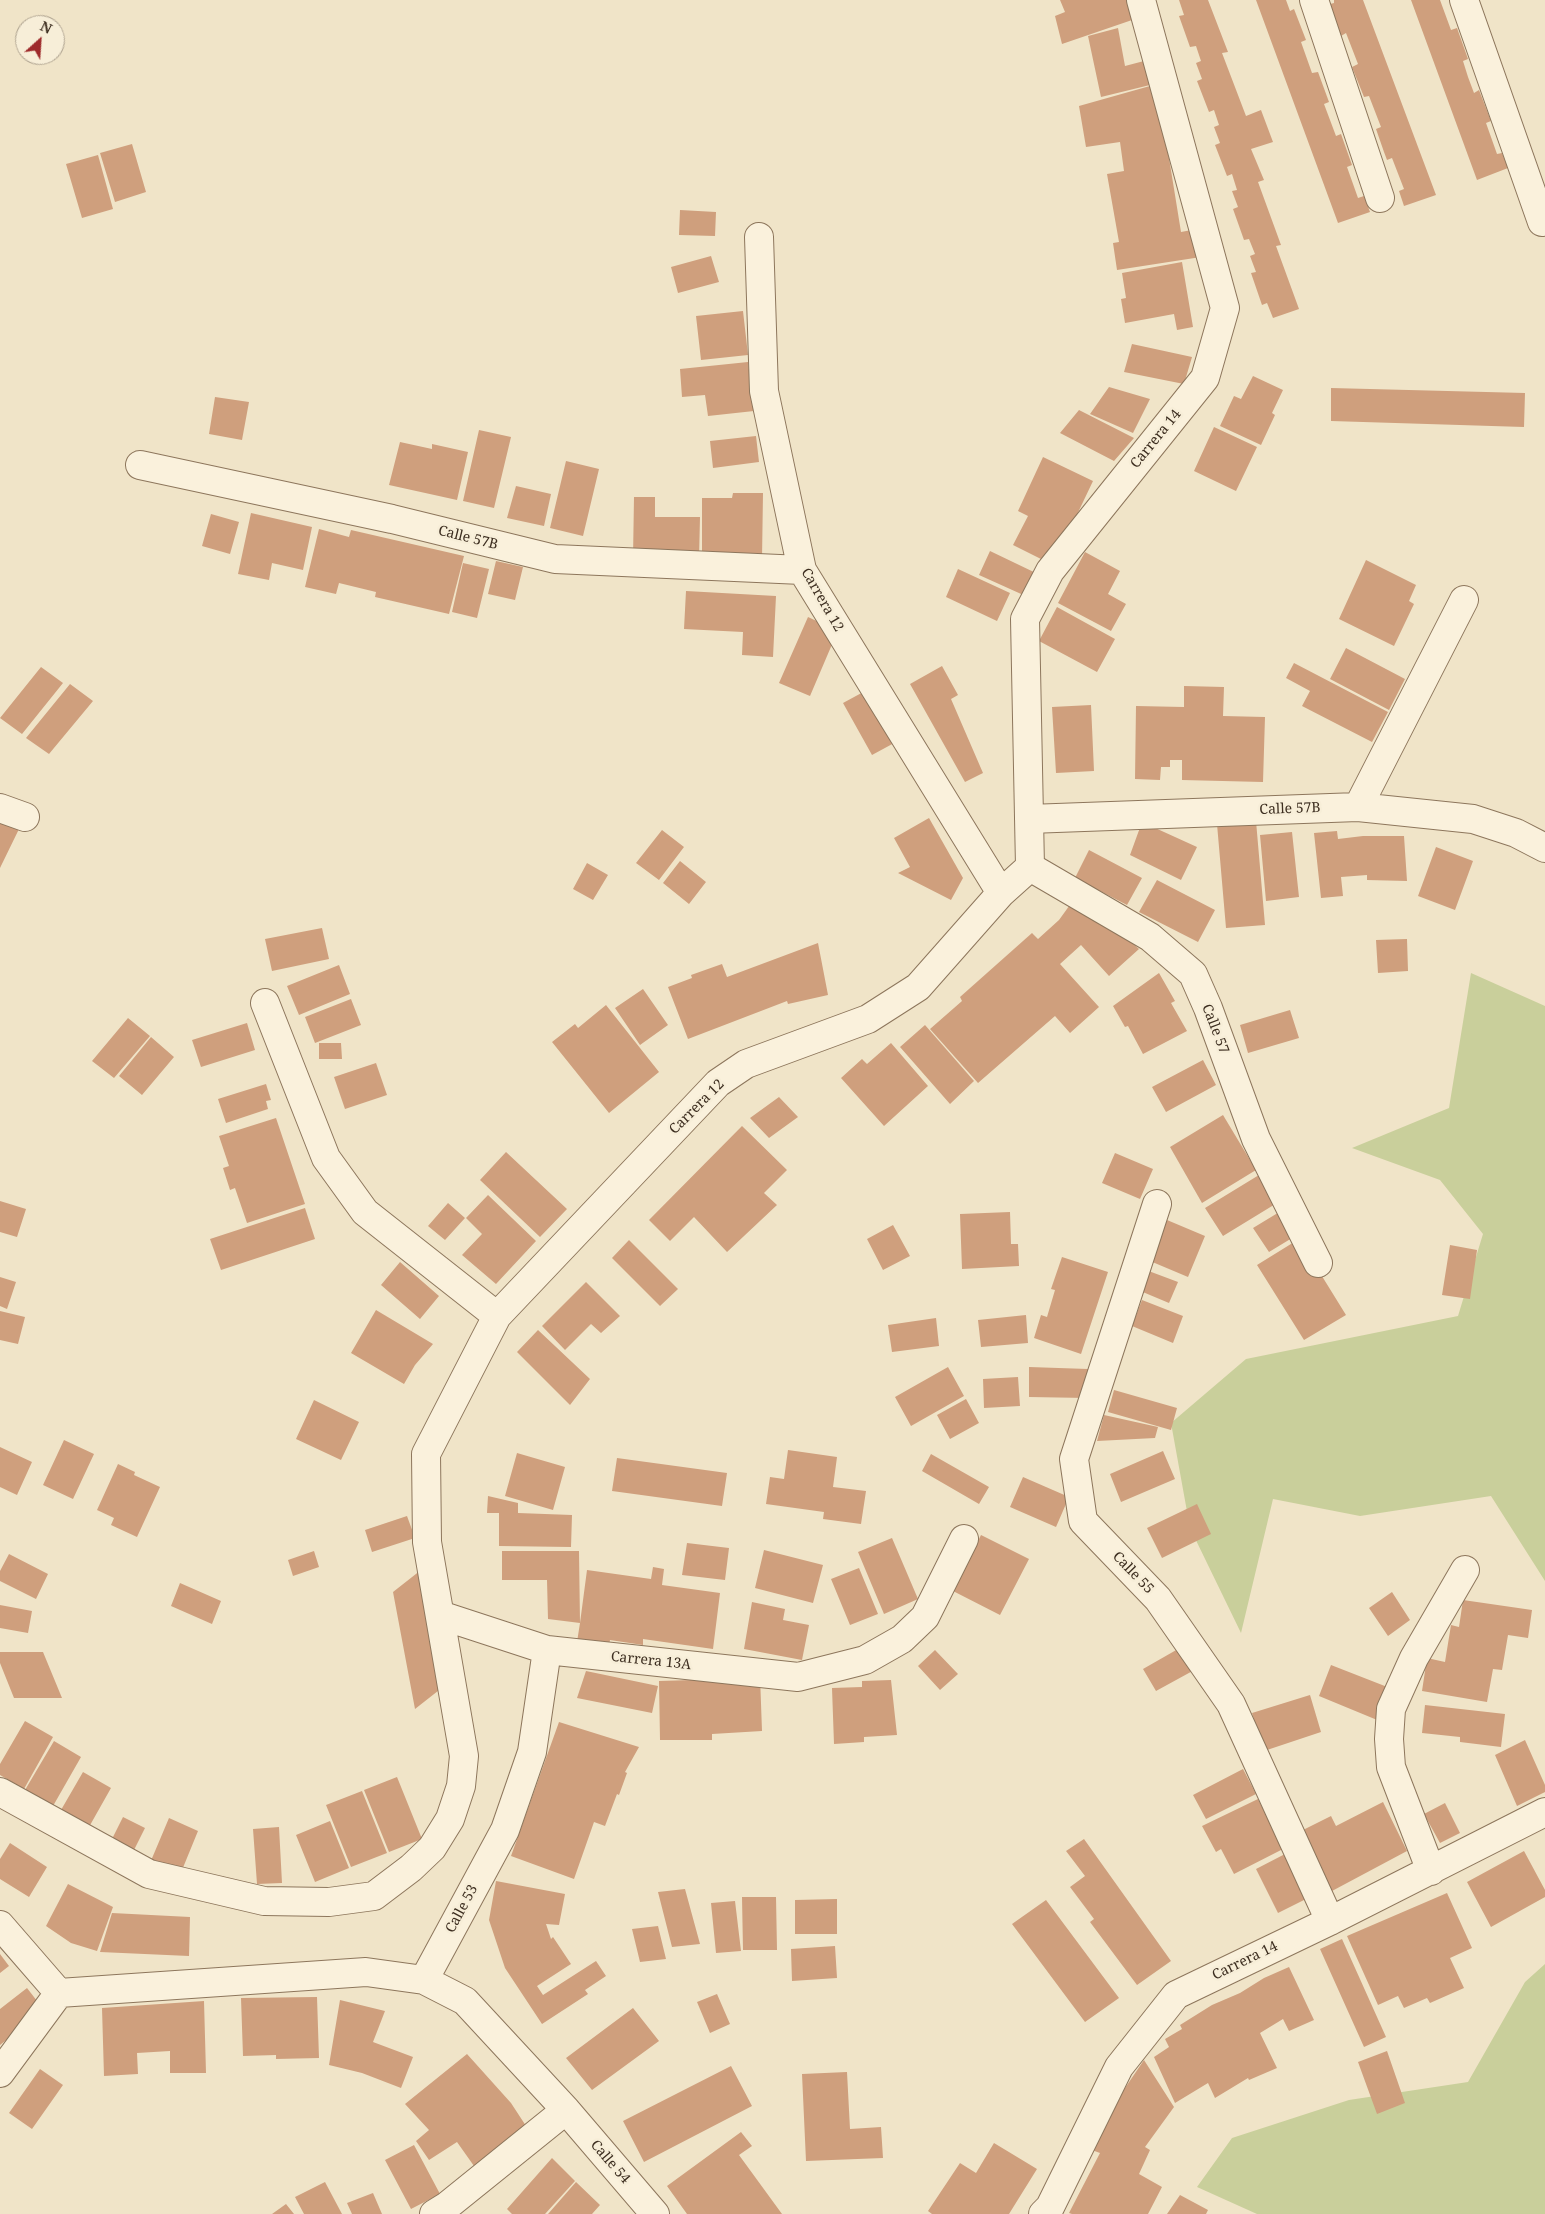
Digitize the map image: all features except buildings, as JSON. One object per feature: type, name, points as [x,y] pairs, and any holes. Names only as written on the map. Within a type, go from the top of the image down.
[{"type":"street","name":"Carrera 14","points":[[1030,866],[1025,619],[1050,571],[1205,378],[1225,308],[1141,0]]},
{"type":"street","points":[[1314,0],[1380,198]]},
{"type":"street","points":[[1464,0],[1542,222]]},
{"type":"street","name":"Carrera 12","points":[[759,237],[764,390],[802,570],[1001,893]]},
{"type":"street","name":"Calle 57B","points":[[140,465],[392,519],[555,560],[802,570]]},
{"type":"street","points":[[1358,806],[1464,600]]},
{"type":"street","name":"Calle 57B","points":[[1028,819],[1358,806],[1473,819],[1516,833],[1545,848]]},
{"type":"street","points":[[0,808],[25,817]]},
{"type":"street","name":"Carrera 12","points":[[0,1792],[149,1874],[264,1901],[329,1902],[374,1896],[411,1868],[432,1848],[450,1819],[461,1786],[464,1756],[427,1542],[426,1454],[497,1316],[718,1083],[746,1064],[868,1019],[918,987],[1001,893],[1030,866]]},
{"type":"street","name":"Calle 57","points":[[1030,866],[1150,937],[1193,974],[1208,1008],[1256,1139],[1318,1263]]},
{"type":"street","points":[[265,1003],[326,1158],[365,1212],[497,1316]]},
{"type":"street","name":"Calle 55","points":[[1158,1204],[1074,1459],[1083,1521],[1158,1599],[1231,1704],[1330,1921]]},
{"type":"street","name":"Carrera 13A","points":[[440,1615],[547,1650],[798,1677],[865,1660],[902,1639],[925,1617],[964,1540]]},
{"type":"street","points":[[1431,1871],[1391,1767],[1389,1739],[1391,1709],[1414,1658],[1465,1570]]},
{"type":"street","name":"Calle 53","points":[[424,1980],[505,1830],[532,1752],[547,1650]]},
{"type":"street","name":"Carrera 14","points":[[1044,2214],[1050,2207],[1118,2067],[1176,1994],[1330,1921],[1545,1812]]},
{"type":"street","points":[[0,1925],[59,1993]]},
{"type":"street","points":[[0,2073],[59,1993],[366,1972],[424,1980],[465,2000],[566,2110],[447,2206],[434,2214]]},
{"type":"street","name":"Calle 54","points":[[566,2110],[655,2214]]},
{"type":"green space","points":[[1471,973],[1545,1006],[1545,1581],[1491,1496],[1360,1516],[1273,1499],[1241,1633],[1190,1528],[1171,1423],[1246,1359],[1458,1316],[1483,1234],[1440,1180],[1352,1148],[1449,1108]]},
{"type":"green space","points":[[1545,1964],[1545,2214],[1257,2214],[1197,2187],[1232,2138],[1349,2100],[1468,2082],[1525,1982]]}]
